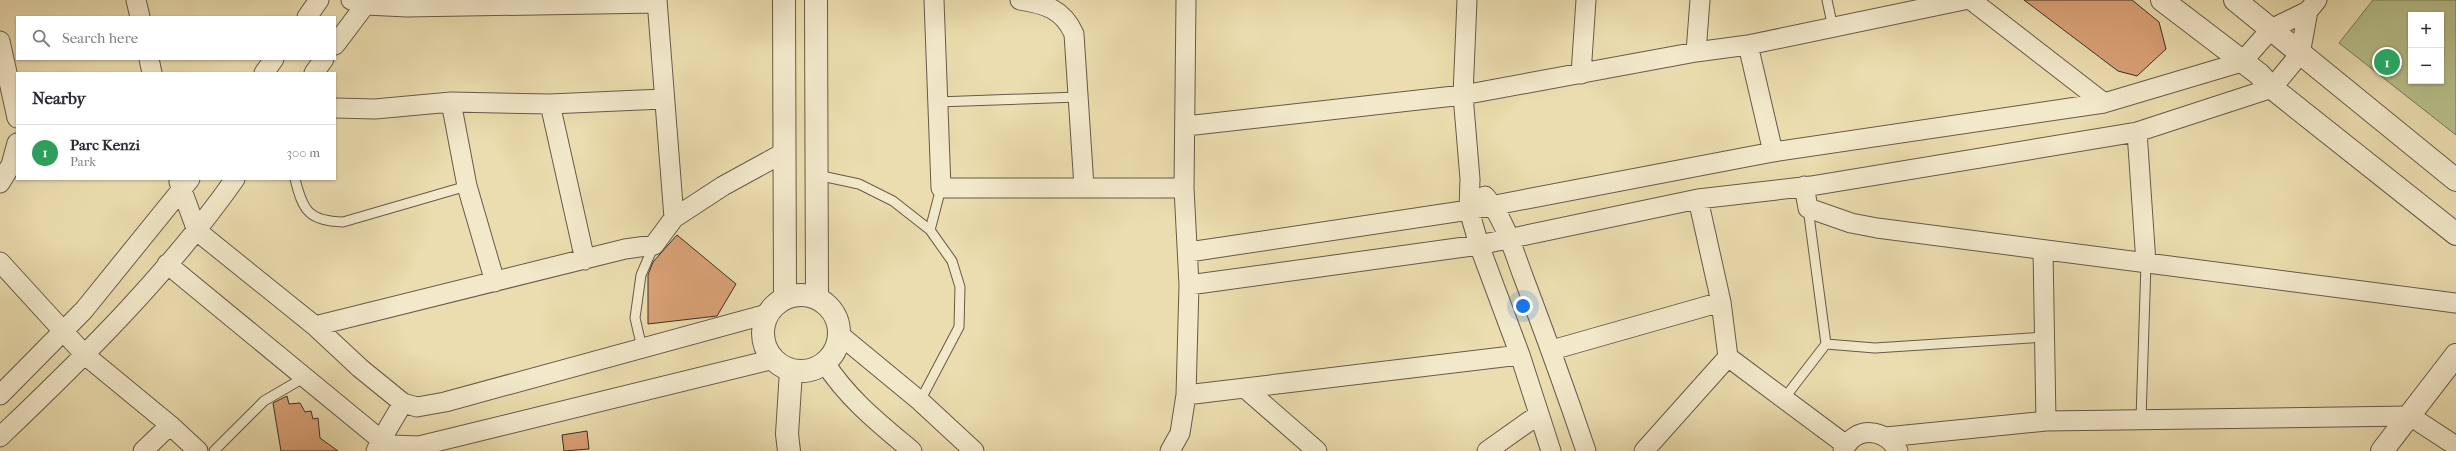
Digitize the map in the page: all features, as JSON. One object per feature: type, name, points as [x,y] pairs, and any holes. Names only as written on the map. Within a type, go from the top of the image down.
[{"type":"street","points":[[136,0],[140,16]]},
{"type":"street","points":[[308,16],[319,0]]},
{"type":"street","points":[[784,0],[785,297]]},
{"type":"street","points":[[816,0],[817,298]]},
{"type":"street","points":[[934,0],[941,188],[1184,188]]},
{"type":"street","points":[[1020,0],[1043,4],[1061,13],[1069,23],[1074,34],[1084,187]]},
{"type":"street","points":[[1170,451],[1180,433],[1186,395],[1189,252],[1184,188],[1186,126],[1186,0]]},
{"type":"street","points":[[1467,0],[1463,95],[1470,179],[1469,210],[1479,245],[1520,355],[1538,415],[1551,451]]},
{"type":"street","points":[[1581,74],[1586,0]]},
{"type":"street","points":[[1696,52],[1700,0]]},
{"type":"street","points":[[1186,126],[1463,95],[1696,52],[1748,46],[1964,0]]},
{"type":"street","points":[[1971,0],[2104,103]]},
{"type":"street","points":[[2162,0],[2242,62],[2272,88],[2456,234]]},
{"type":"street","points":[[2235,0],[2456,180]]},
{"type":"street","points":[[336,43],[362,2],[407,7],[656,2],[674,218]]},
{"type":"street","points":[[1189,252],[1469,210],[1772,152],[2104,103],[2242,62],[2271,29],[2313,6]]},
{"type":"street","points":[[1189,285],[1479,245],[1509,240],[1698,199],[1804,186],[2137,132],[2272,88],[2300,54],[2313,6]]},
{"type":"street","points":[[0,41],[16,113]]},
{"type":"street","points":[[1748,46],[1772,152]]},
{"type":"street","points":[[149,60],[152,72]]},
{"type":"street","points":[[265,72],[273,60]]},
{"type":"street","points":[[315,72],[323,60]]},
{"type":"street","points":[[336,108],[374,109],[451,102],[550,104],[664,99]]},
{"type":"street","points":[[451,102],[467,186],[495,282]]},
{"type":"street","points":[[550,104],[584,260]]},
{"type":"street","points":[[2137,132],[2146,263]]},
{"type":"street","points":[[0,183],[11,165],[16,148]]},
{"type":"street","points":[[315,326],[625,249],[654,244],[674,218],[723,186],[784,152]]},
{"type":"street","points":[[1470,179],[1493,205],[1509,240],[1552,350],[1586,451]]},
{"type":"street","points":[[0,437],[85,355],[197,231],[234,180]]},
{"type":"street","points":[[183,183],[197,231],[315,326],[360,368],[403,403],[417,407],[427,406],[767,314]]},
{"type":"street","points":[[0,395],[65,332],[183,183]]},
{"type":"street","points":[[1804,186],[1808,208],[1851,223],[1877,228],[2456,303]]},
{"type":"street","points":[[1698,199],[1721,302],[1728,357],[1843,449],[1852,438],[1864,433],[1878,433],[1892,444],[2046,421],[2410,416],[2456,446]]},
{"type":"street","points":[[2043,250],[2046,421]]},
{"type":"street","points":[[0,262],[85,355],[170,425],[198,451]]},
{"type":"street","points":[[167,264],[305,377],[378,446],[419,446],[782,365],[810,370],[825,363],[835,350],[840,334],[838,322],[833,311],[817,298],[799,294],[785,297],[775,304],[767,314],[763,326],[763,338],[768,353],[782,365],[788,451]]},
{"type":"street","points":[[1552,350],[1721,302]]},
{"type":"street","points":[[840,334],[920,401],[974,451]]},
{"type":"street","points":[[1186,395],[1520,355]]},
{"type":"street","points":[[2382,451],[2456,355]]},
{"type":"street","points":[[1644,451],[1728,357]]},
{"type":"street","points":[[825,363],[840,386],[863,410],[912,451]]},
{"type":"street","points":[[1246,389],[1317,451]]},
{"type":"street","points":[[378,446],[403,403]]},
{"type":"street","points":[[1487,451],[1538,415]]},
{"type":"street","points":[[143,451],[170,425]]},
{"type":"lane","points":[[1828,0],[1833,28]]},
{"type":"lane","points":[[937,102],[1078,97]]},
{"type":"lane","points":[[817,175],[859,184],[893,202],[930,230],[952,261],[960,287],[959,327],[920,401]]},
{"type":"lane","points":[[295,180],[300,200],[311,215],[324,221],[343,222],[467,186]]},
{"type":"lane","points":[[930,230],[941,188]]},
{"type":"lane","points":[[1783,400],[1826,344],[1808,208]]},
{"type":"lane","points":[[642,348],[635,318],[641,275],[654,244]]},
{"type":"lane","points":[[2141,419],[2146,263]]},
{"type":"lane","points":[[1826,344],[1875,348],[2045,337]]},
{"type":"lane","points":[[214,451],[264,401],[305,377]]},
{"type":"green space","points":[[2373,0],[2456,0],[2456,135],[2339,43]]},
{"type":"building","points":[[2024,0],[2132,0],[2159,22],[2166,49],[2137,76],[2118,71]]},
{"type":"building","points":[[677,235],[736,284],[717,316],[648,324],[648,275],[653,262]]},
{"type":"building","points":[[287,396],[289,404],[300,403],[305,412],[311,411],[313,419],[318,418],[320,438],[338,451],[281,451],[273,403]]},
{"type":"building","points":[[587,431],[589,449],[564,451],[562,435]]},
{"type":"place","name":"Parc Kenzi","points":[[2387,62]]}]
